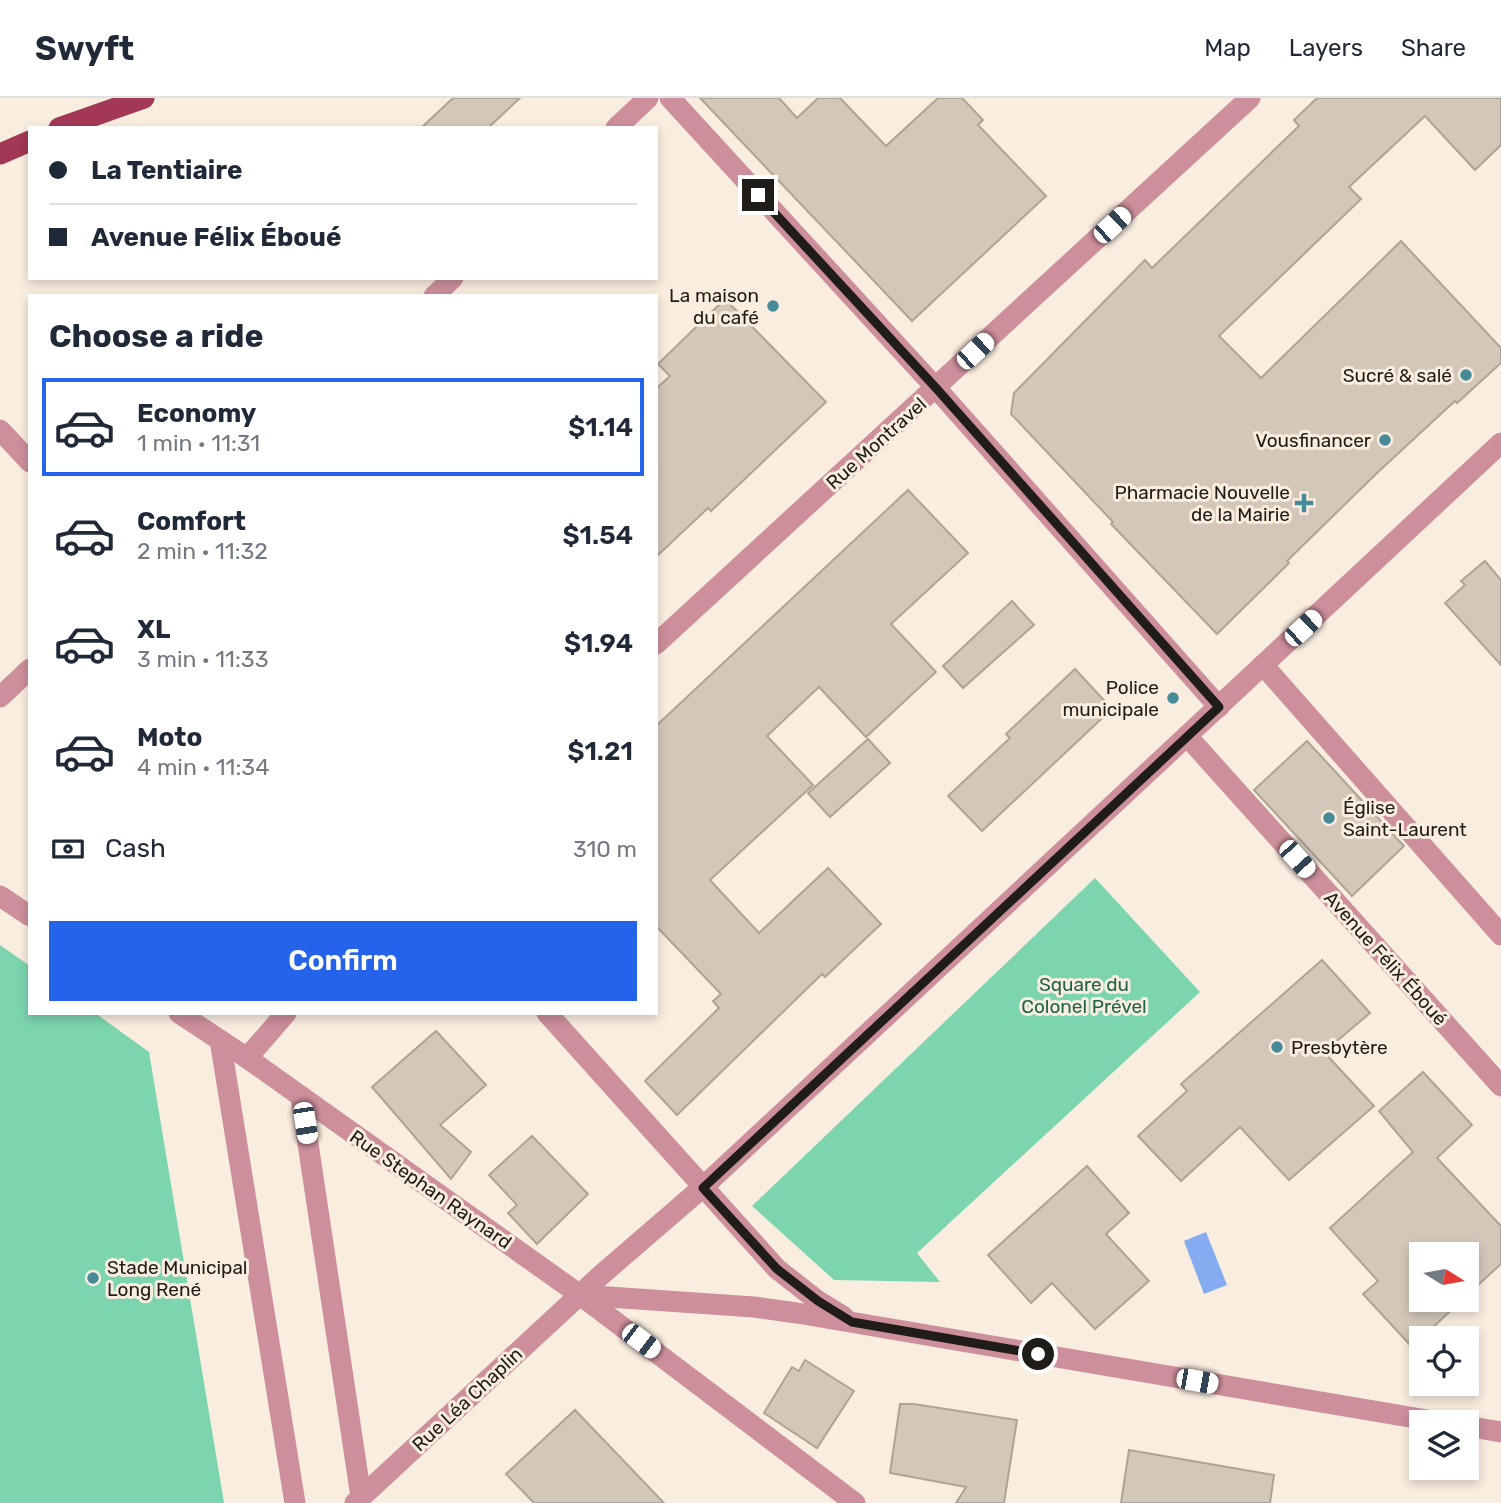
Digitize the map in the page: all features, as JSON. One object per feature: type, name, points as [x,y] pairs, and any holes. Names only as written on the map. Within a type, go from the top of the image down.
[{"type":"main road","points":[[65,126],[144,98]]},
{"type":"main road","points":[[0,154],[28,142]]},
{"type":"street","points":[[618,126],[648,98]]},
{"type":"street","points":[[670,98],[936,388],[1219,707]]},
{"type":"street","name":"Rue Montravel","points":[[658,642],[1250,98]]},
{"type":"street","points":[[436,294],[451,280]]},
{"type":"street","points":[[0,430],[28,460]]},
{"type":"street","name":"Rue Léa Chaplin","points":[[358,1500],[580,1295],[703,1188],[1501,443]]},
{"type":"street","points":[[1263,665],[1501,935]]},
{"type":"street","points":[[0,697],[28,671]]},
{"type":"street","name":"Avenue Félix Éboué","points":[[1187,736],[1501,1086]]},
{"type":"street","points":[[0,896],[28,915]]},
{"type":"street","name":"Rue Stephan Raynard","points":[[182,1015],[247,1058],[580,1295],[855,1503]]},
{"type":"street","points":[[247,1058],[284,1015]]},
{"type":"street","points":[[549,1015],[777,1269],[818,1301],[852,1322]]},
{"type":"street","points":[[220,1040],[295,1503]]},
{"type":"street","points":[[301,1097],[358,1500]]},
{"type":"street","points":[[580,1295],[754,1307],[1409,1417]]},
{"type":"street","points":[[1479,1428],[1501,1432]]},
{"type":"green space","name":"Square du Colonel Prével","points":[[1095,878],[1200,992],[917,1253],[940,1282],[834,1280],[752,1206]]},
{"type":"green space","name":"Stade Municipal Long René","points":[[0,945],[28,965],[28,1015],[98,1015],[149,1052],[224,1503],[0,1503]]},
{"type":"water","points":[[1206,1232],[1227,1285],[1204,1294],[1184,1241]]},
{"type":"building","points":[[453,98],[520,98],[490,126],[423,126]]},
{"type":"building","points":[[700,98],[779,98],[797,118],[818,98],[840,98],[886,146],[938,98],[962,98],[983,120],[978,125],[1046,196],[912,321]]},
{"type":"building","points":[[1317,98],[1501,98],[1501,145],[1475,170],[1425,116],[1349,187],[1361,199],[1219,336],[1261,378],[1401,241],[1501,348],[1501,363],[1377,473],[1217,634],[1111,524],[1113,522],[1011,414],[1014,393],[1145,260],[1152,268],[1299,126],[1294,120]]},
{"type":"building","points":[[725,299],[826,402],[711,511],[708,508],[658,555],[658,387],[670,376],[658,364]]},
{"type":"building","points":[[908,490],[968,553],[891,624],[936,672],[866,737],[819,687],[767,736],[813,785],[710,880],[759,933],[828,868],[881,924],[825,977],[822,974],[677,1115],[645,1081],[719,1008],[713,1001],[721,994],[658,928],[658,724]]},
{"type":"building","points":[[1485,561],[1501,580],[1501,665],[1445,603],[1465,585],[1461,581]]},
{"type":"building","points":[[1012,601],[1034,625],[963,688],[943,666]]},
{"type":"building","points":[[1075,669],[1112,709],[982,831],[948,796],[1010,738],[1006,734]]},
{"type":"building","points":[[868,739],[890,763],[830,817],[808,793]]},
{"type":"building","name":"Église Saint-Laurent","points":[[1307,741],[1404,846],[1352,896],[1254,790]]},
{"type":"building","points":[[1322,960],[1370,1013],[1324,1052],[1374,1106],[1289,1180],[1240,1127],[1181,1181],[1138,1136],[1187,1091],[1181,1084]]},
{"type":"building","points":[[436,1031],[486,1085],[440,1125],[471,1152],[451,1179],[372,1087]]},
{"type":"building","points":[[1423,1072],[1472,1125],[1437,1158],[1501,1226],[1501,1264],[1479,1284],[1479,1242],[1409,1242],[1409,1312],[1449,1312],[1434,1326],[1409,1326],[1409,1344],[1363,1294],[1378,1281],[1330,1228],[1413,1152],[1379,1111]]},
{"type":"building","points":[[532,1136],[588,1194],[537,1244],[508,1213],[517,1205],[489,1175]]},
{"type":"building","points":[[1087,1166],[1129,1213],[1106,1234],[1149,1281],[1095,1329],[1052,1283],[1031,1303],[988,1255]]},
{"type":"building","points":[[805,1360],[854,1391],[817,1448],[764,1413],[792,1367],[799,1371]]},
{"type":"building","points":[[900,1404],[1017,1420],[1004,1503],[956,1503],[966,1487],[890,1473]]},
{"type":"building","points":[[575,1410],[664,1503],[534,1503],[506,1474]]},
{"type":"building","points":[[1129,1450],[1274,1475],[1270,1503],[1121,1503]]},
{"type":"place","name":"La maison du café","points":[[773,306]]},
{"type":"place","name":"Sucré & salé","points":[[1466,375]]},
{"type":"place","name":"Vousfinancer","points":[[1385,440]]},
{"type":"place","name":"Pharmacie Nouvelle de la Mairie","points":[[1304,503]]},
{"type":"place","name":"Police municipale","points":[[1173,698]]},
{"type":"place","name":"Église Saint-Laurent","points":[[1329,818]]},
{"type":"place","name":"Presbytère","points":[[1277,1047]]},
{"type":"place","name":"Stade Municipal Long René","points":[[93,1278]]},
{"type":"route","points":[[758,195],[936,388],[1219,707],[703,1188],[777,1269],[818,1301],[852,1322],[1038,1354]]}]
